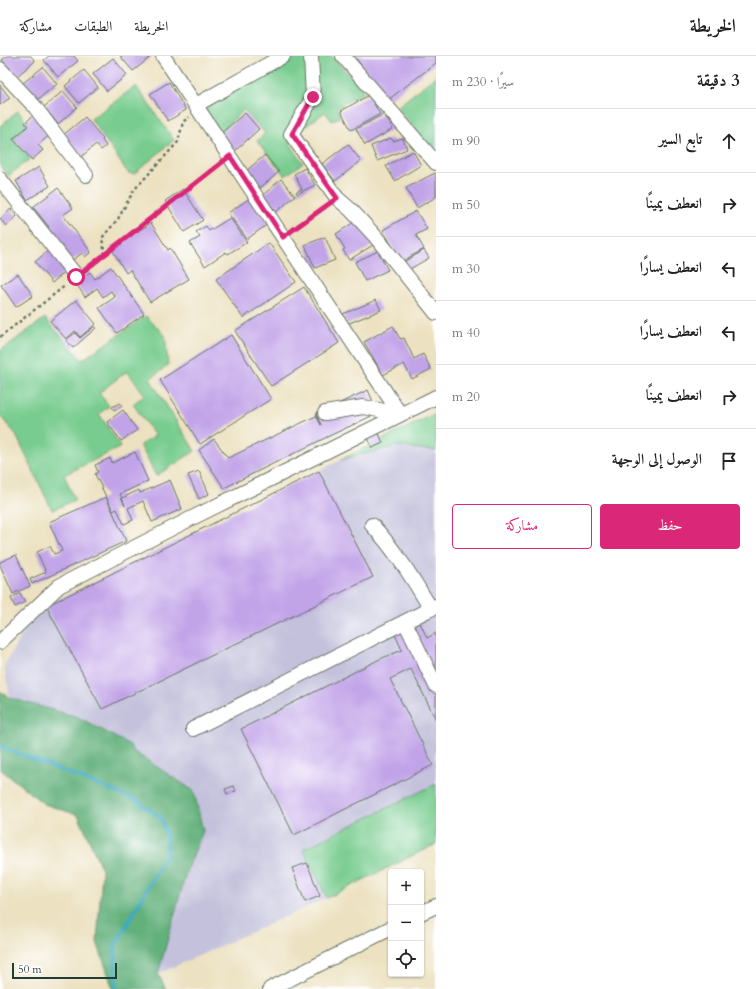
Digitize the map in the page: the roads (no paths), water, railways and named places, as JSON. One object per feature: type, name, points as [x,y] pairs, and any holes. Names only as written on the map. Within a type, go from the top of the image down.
[{"type":"street","points":[[164,56],[400,414]]},
{"type":"street","points":[[197,107],[283,56]]},
{"type":"street","points":[[311,56],[313,97],[292,134],[337,198],[351,210],[375,236],[436,313]]},
{"type":"street","points":[[343,56],[436,163]]},
{"type":"street","points":[[0,69],[35,107],[86,175]]},
{"type":"street","points":[[0,179],[76,277]]},
{"type":"street","points":[[0,642],[59,586],[436,397]]},
{"type":"street","points":[[325,413],[363,407],[400,414]]},
{"type":"street","points":[[193,728],[434,607],[389,543],[372,525]]},
{"type":"street","points":[[405,622],[436,686]]},
{"type":"street","points":[[424,912],[436,906]]},
{"type":"street","points":[[270,989],[388,930]]},
{"type":"waterway","points":[[0,746],[136,800],[161,818],[166,835],[167,853],[115,946],[116,989]]}]
